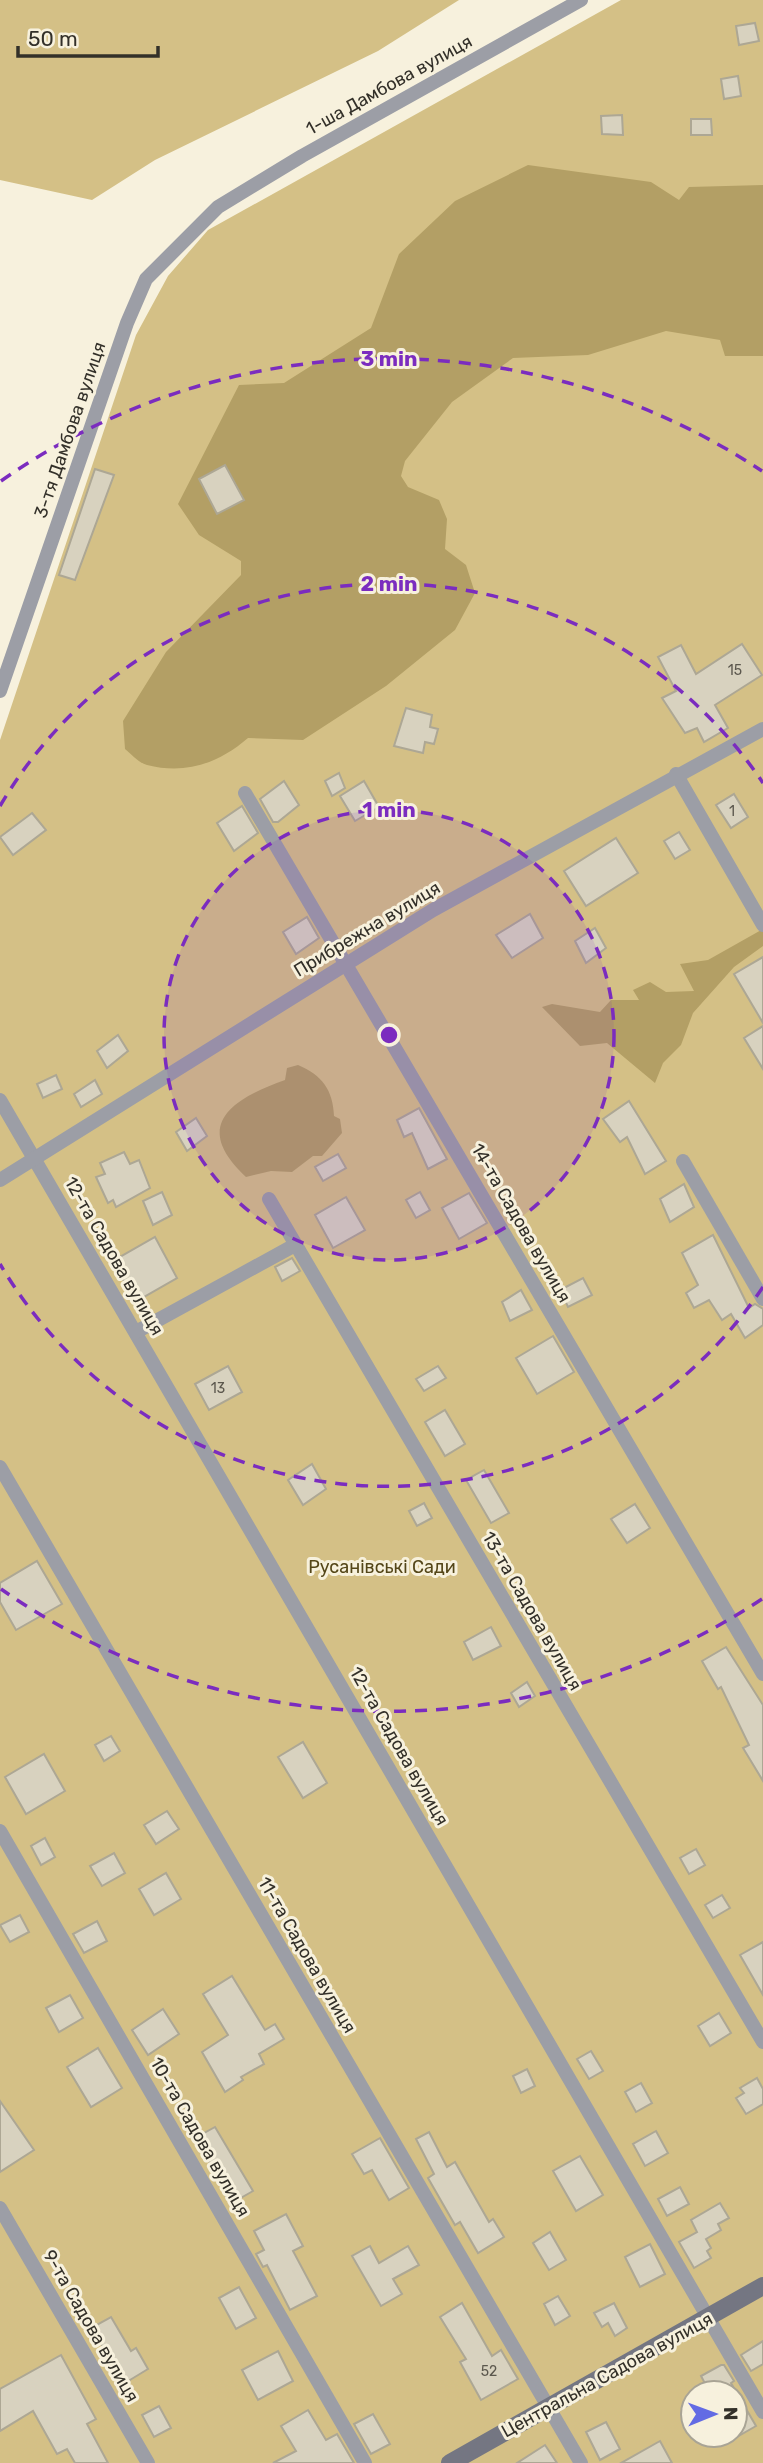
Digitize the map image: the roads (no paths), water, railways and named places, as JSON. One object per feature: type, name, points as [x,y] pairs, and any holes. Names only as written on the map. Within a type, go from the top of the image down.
[{"type":"main road","name":"Центральна Садова вулиця","points":[[450,2463],[763,2286]]},
{"type":"street","name":"1-ша Дамбова вулиця","points":[[218,207],[581,0]]},
{"type":"street","name":"3-тя Дамбова вулиця","points":[[0,691],[127,323],[146,279],[218,207]]},
{"type":"street","name":"Прибрежна вулиця","points":[[0,1180],[433,910],[676,774],[763,729]]},
{"type":"street","points":[[676,774],[763,925]]},
{"type":"street","name":"14-та Садова вулиця","points":[[245,793],[763,1674]]},
{"type":"street","name":"12-та Садова вулиця","points":[[0,1100],[763,2412]]},
{"type":"street","points":[[683,1161],[763,1299]]},
{"type":"street","name":"13-та Садова вулиця","points":[[268,1199],[763,2042]]},
{"type":"street","points":[[136,1332],[295,1245]]},
{"type":"street","name":"11-та Садова вулиця","points":[[0,1467],[580,2463]]},
{"type":"street","name":"10-та Садова вулиця","points":[[0,1831],[365,2463]]},
{"type":"street","name":"9-та Садова вулиця","points":[[0,2208],[148,2463]]},
{"type":"park label","name":"Русанівські Сади","points":[[382,1567]]}]
